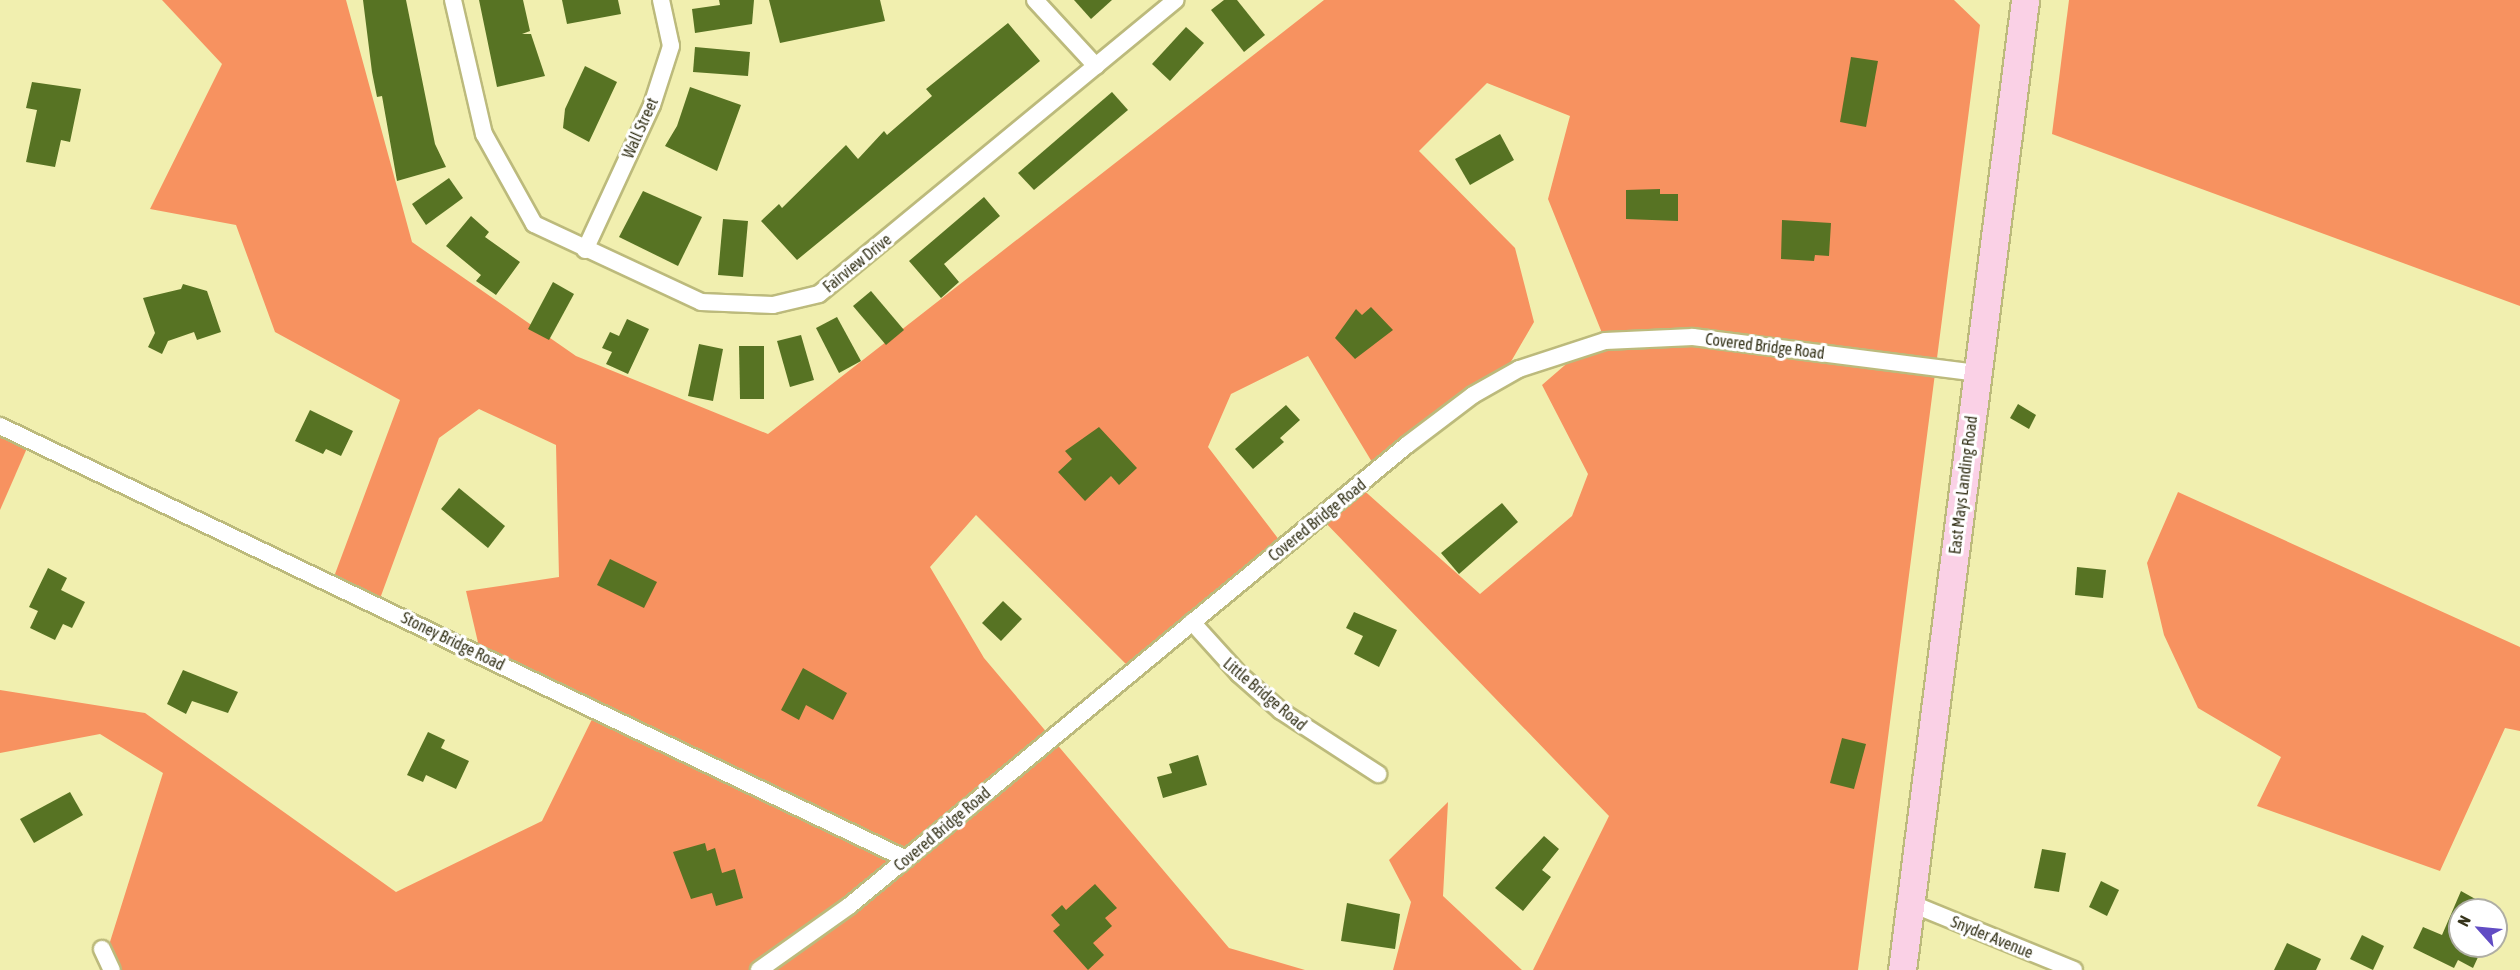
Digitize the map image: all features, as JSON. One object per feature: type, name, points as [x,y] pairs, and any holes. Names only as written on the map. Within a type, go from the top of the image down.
[{"type":"main road","name":"East Mays Landing Road","points":[[1902,970],[2025,0]]},
{"type":"street","name":"Fairview Drive","points":[[453,0],[484,134],[506,180],[534,224],[585,250],[700,302],[773,304],[819,294],[1176,0]]},
{"type":"street","name":"Wall Street","points":[[585,250],[652,105],[671,46],[661,0]]},
{"type":"street","points":[[1035,0],[1096,66]]},
{"type":"street","name":"Covered Bridge Road","points":[[759,970],[810,936],[906,859],[1192,622],[1473,395],[1549,357],[1605,341],[1713,338],[1977,373]]},
{"type":"street","name":"Stoney Bridge Road","points":[[0,426],[906,859]]},
{"type":"street","name":"Little Bridge Road","points":[[1192,622],[1239,674],[1281,711],[1378,774]]},
{"type":"street","name":"Snyder Avenue","points":[[1910,903],[2074,970]]},
{"type":"street","points":[[102,949],[112,970]]},
{"type":"shaded area","points":[[162,0],[346,0],[412,242],[576,356],[768,434],[1324,0],[1954,0],[1980,25],[1858,970],[1533,970],[1609,816],[1320,517],[1359,486],[1480,594],[1572,516],[1588,474],[1542,385],[1602,333],[1548,199],[1570,116],[1487,83],[1419,151],[1515,248],[1534,322],[1502,377],[1378,472],[1308,356],[1231,394],[1208,447],[1280,541],[1130,668],[976,515],[930,567],[984,658],[1229,948],[1305,970],[120,970],[109,945],[163,773],[100,734],[0,753],[0,690],[145,713],[396,892],[542,821],[597,709],[480,651],[466,591],[559,577],[556,445],[479,409],[439,438],[378,604],[332,582],[400,400],[275,332],[236,225],[150,209],[222,64]]},
{"type":"shaded area","points":[[2069,0],[2520,0],[2520,306],[2052,134]]},
{"type":"shaded area","points":[[0,424],[31,439],[0,510]]},
{"type":"shaded area","points":[[2178,492],[2520,647],[2520,731],[2505,728],[2440,871],[2257,806],[2281,757],[2198,708],[2164,635],[2147,563]]},
{"type":"shaded area","points":[[1448,802],[1443,896],[1522,970],[1393,970],[1411,902],[1389,860]]},
{"type":"building","points":[[363,0],[406,0],[435,144],[446,167],[397,181],[382,96],[377,97],[372,72]]},
{"type":"building","points":[[479,0],[523,0],[530,31],[522,34],[531,34],[545,76],[497,87]]},
{"type":"building","points":[[562,0],[618,0],[621,14],[567,24]]},
{"type":"building","points":[[719,0],[754,0],[752,24],[695,33],[692,9],[720,5]]},
{"type":"building","points":[[769,0],[880,0],[885,21],[780,43]]},
{"type":"building","points":[[1074,0],[1112,0],[1091,19]]},
{"type":"building","points":[[1224,0],[1237,0],[1265,35],[1244,52],[1211,10]]},
{"type":"building","points":[[1008,23],[1040,61],[797,260],[761,221],[779,204],[782,208],[846,145],[858,159],[884,131],[887,135],[932,96],[926,89]]},
{"type":"building","points":[[1186,27],[1204,43],[1170,81],[1152,64]]},
{"type":"building","points":[[695,47],[750,52],[748,76],[693,72]]},
{"type":"building","points":[[1851,57],[1878,61],[1866,127],[1840,122]]},
{"type":"building","points":[[585,66],[617,82],[589,142],[563,128],[565,109]]},
{"type":"building","points":[[32,82],[81,89],[70,142],[61,140],[55,167],[26,162],[37,110],[26,108]]},
{"type":"building","points":[[690,87],[741,105],[717,171],[665,146],[677,126]]},
{"type":"building","points":[[1112,92],[1128,110],[1034,190],[1018,173]]},
{"type":"building","points":[[1500,134],[1514,160],[1470,185],[1455,159]]},
{"type":"building","points":[[449,178],[463,198],[426,225],[412,204]]},
{"type":"building","points":[[1660,189],[1660,194],[1678,194],[1678,221],[1626,219],[1626,190]]},
{"type":"building","points":[[643,191],[702,217],[678,266],[619,237]]},
{"type":"building","points":[[984,197],[1000,216],[944,264],[959,282],[941,298],[909,261]]},
{"type":"building","points":[[471,216],[489,232],[485,237],[520,262],[496,295],[476,281],[481,275],[446,246]]},
{"type":"building","points":[[723,219],[748,221],[743,277],[718,275]]},
{"type":"building","points":[[1782,220],[1831,223],[1829,256],[1815,255],[1814,261],[1781,259]]},
{"type":"building","points":[[553,282],[574,294],[549,340],[528,329]]},
{"type":"building","points":[[183,284],[207,291],[221,332],[197,340],[194,332],[168,341],[162,354],[148,347],[155,333],[143,298],[181,289]]},
{"type":"building","points":[[871,291],[904,330],[886,345],[853,306]]},
{"type":"building","points":[[1371,307],[1393,330],[1355,359],[1335,338],[1356,309],[1362,315]]},
{"type":"building","points":[[837,317],[861,361],[839,373],[816,328]]},
{"type":"building","points":[[627,319],[649,329],[628,374],[606,364],[612,352],[602,348],[610,332],[619,336]]},
{"type":"building","points":[[801,335],[814,380],[790,387],[777,341]]},
{"type":"building","points":[[699,344],[723,349],[713,401],[688,396]]},
{"type":"building","points":[[739,346],[764,346],[764,399],[740,399]]},
{"type":"building","points":[[2018,404],[2036,415],[2029,429],[2010,418]]},
{"type":"building","points":[[1286,405],[1300,420],[1280,438],[1284,442],[1253,469],[1235,449]]},
{"type":"building","points":[[310,410],[353,431],[341,456],[326,449],[323,454],[295,441]]},
{"type":"building","points":[[1099,427],[1137,468],[1119,485],[1111,476],[1085,501],[1058,472],[1072,459],[1065,451]]},
{"type":"building","points":[[459,488],[505,526],[488,548],[441,509]]},
{"type":"building","points":[[1502,503],[1518,522],[1459,574],[1441,553]]},
{"type":"building","points":[[610,559],[657,582],[644,608],[597,585]]},
{"type":"building","points":[[2077,567],[2106,570],[2103,598],[2075,595]]},
{"type":"building","points":[[48,568],[67,578],[61,590],[85,602],[72,628],[63,624],[55,640],[30,628],[38,611],[29,607]]},
{"type":"building","points":[[1003,601],[1022,619],[1001,641],[982,623]]},
{"type":"building","points":[[1354,612],[1397,630],[1379,667],[1354,654],[1363,636],[1346,628]]},
{"type":"building","points":[[803,668],[847,693],[833,720],[806,705],[799,720],[781,710]]},
{"type":"building","points":[[183,670],[238,692],[228,713],[192,701],[186,714],[167,704]]},
{"type":"building","points":[[428,732],[445,740],[441,748],[469,761],[456,789],[426,775],[423,782],[407,775]]},
{"type":"building","points":[[1842,738],[1866,744],[1854,789],[1830,783]]},
{"type":"building","points":[[1198,755],[1207,785],[1163,798],[1157,777],[1172,773],[1169,764]]},
{"type":"building","points":[[70,792],[83,815],[34,843],[20,819]]},
{"type":"building","points":[[1544,836],[1559,849],[1542,870],[1551,877],[1523,911],[1495,888]]},
{"type":"building","points":[[705,843],[707,851],[715,848],[722,873],[735,869],[743,898],[716,906],[712,893],[691,899],[673,852]]},
{"type":"building","points":[[2042,849],[2066,853],[2059,892],[2034,888]]},
{"type":"building","points":[[2101,881],[2119,890],[2107,916],[2089,907]]},
{"type":"building","points":[[1095,884],[1117,908],[1105,918],[1112,926],[1093,943],[1104,955],[1088,970],[1053,931],[1060,925],[1051,915],[1062,905],[1066,910]]},
{"type":"building","points":[[2461,891],[2474,898],[2458,898]]},
{"type":"building","points":[[1347,903],[1400,914],[1395,949],[1341,941]]},
{"type":"building","points":[[2448,921],[2448,958],[2478,958],[2473,968],[2458,960],[2454,968],[2413,948],[2423,927],[2442,935]]},
{"type":"building","points":[[2362,935],[2384,946],[2373,970],[2350,959]]},
{"type":"building","points":[[2287,943],[2321,959],[2316,970],[2274,970]]}]
